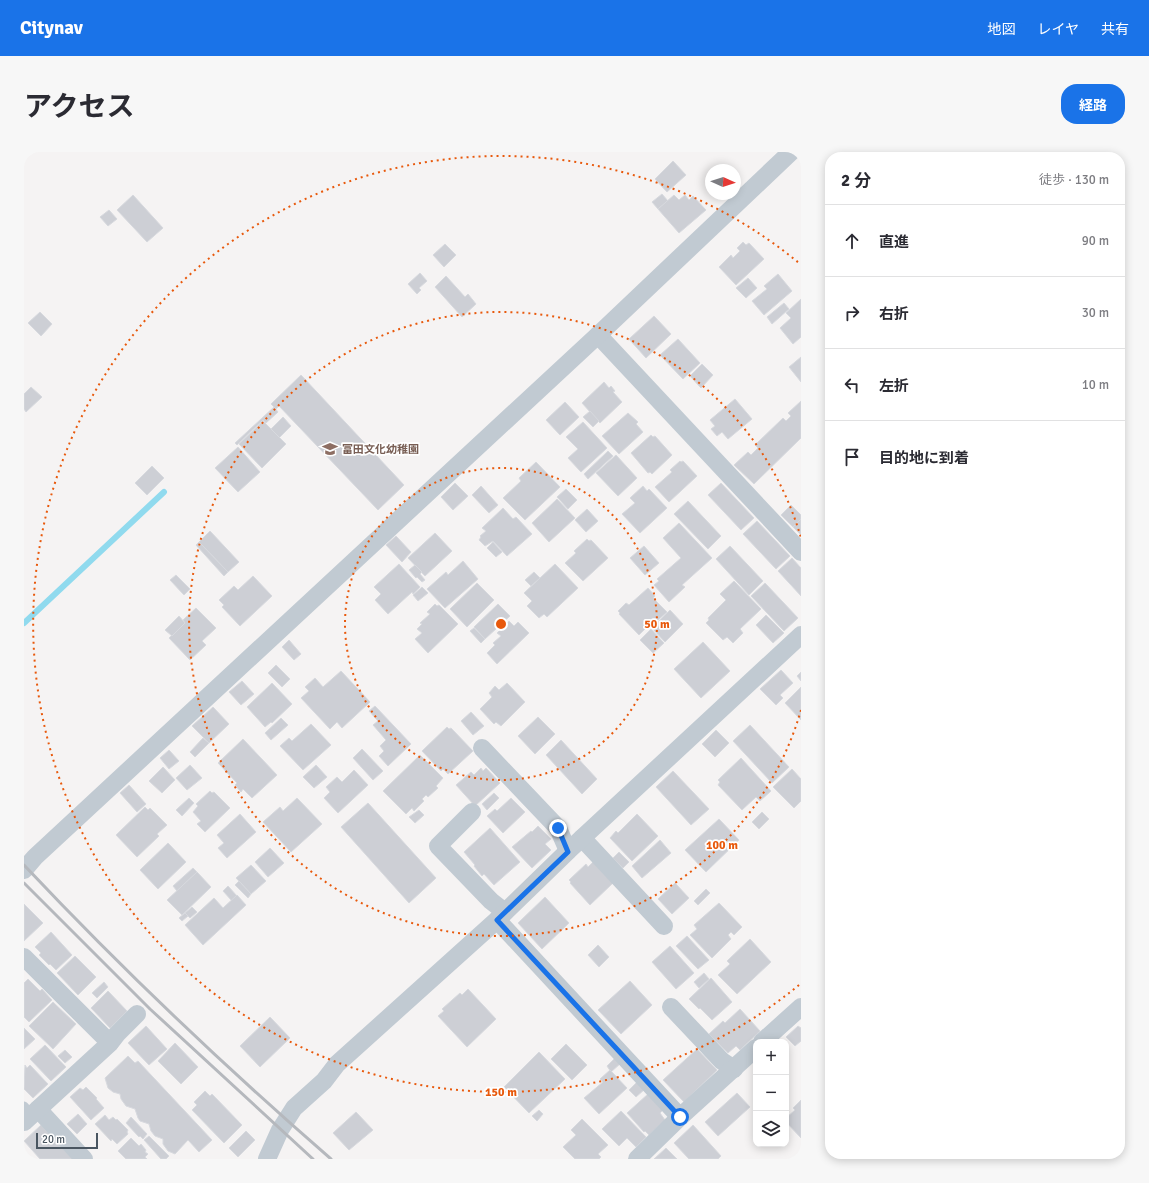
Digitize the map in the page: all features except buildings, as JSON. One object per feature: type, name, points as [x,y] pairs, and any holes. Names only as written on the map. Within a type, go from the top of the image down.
[{"type":"street","points":[[28,858],[598,335],[791,152]]},
{"type":"street","points":[[598,335],[801,552]]},
{"type":"street","points":[[267,1159],[280,1130],[294,1108],[324,1081],[337,1064],[501,916],[582,838],[801,635]]},
{"type":"street","points":[[482,748],[558,828],[568,852]]},
{"type":"street","points":[[472,812],[438,846],[491,901],[501,916],[680,1117]]},
{"type":"street","points":[[582,838],[664,926]]},
{"type":"street","points":[[24,957],[110,1043]]},
{"type":"street","points":[[765,1039],[801,1007]]},
{"type":"street","points":[[671,1008],[722,1061],[734,1069]]},
{"type":"street","points":[[84,1159],[30,1113],[110,1043],[137,1014]]},
{"type":"street","points":[[637,1159],[680,1117],[753,1051]]},
{"type":"waterway","points":[[24,623],[164,492]]},
{"type":"railway","points":[[24,865],[174,1016],[331,1159]]},
{"type":"railway","points":[[24,883],[150,1009],[313,1159]]},
{"type":"place","name":"富田文化幼稚園","points":[[330,449]]},
{"type":"route","points":[[558,828],[568,852],[497,920],[680,1117]]}]
